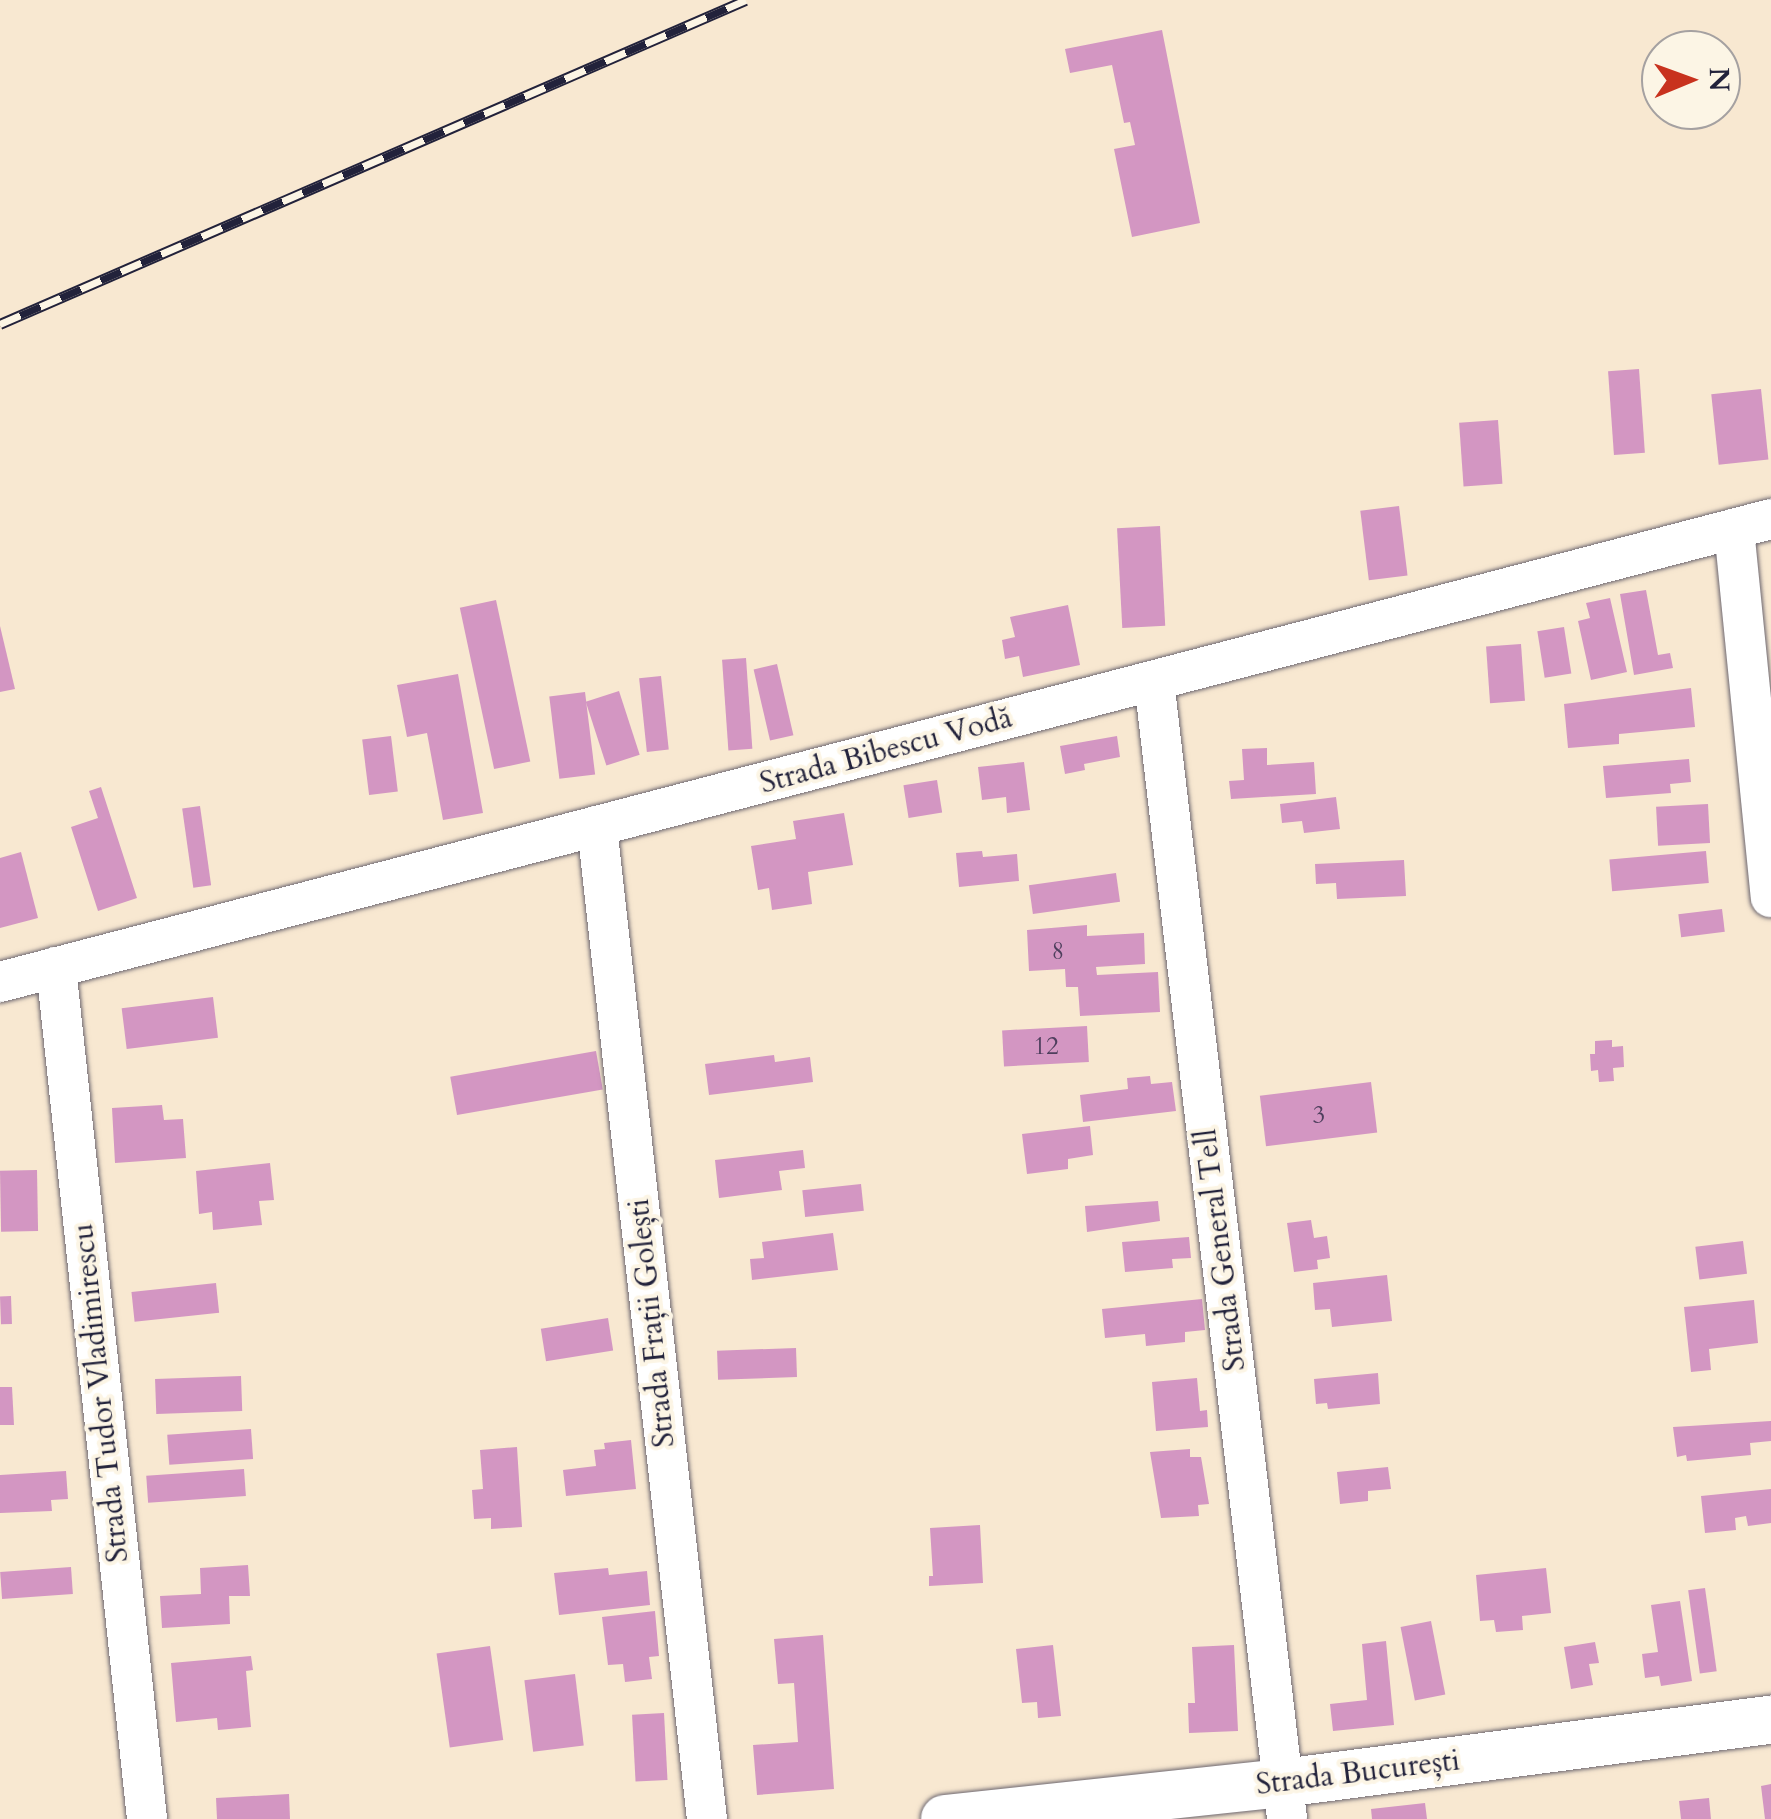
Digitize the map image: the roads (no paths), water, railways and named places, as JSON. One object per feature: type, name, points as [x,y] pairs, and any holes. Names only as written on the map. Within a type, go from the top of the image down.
[{"type":"street","name":"Strada Bibescu Vodă","points":[[0,982],[1753,524]]},
{"type":"street","points":[[1753,524],[1771,897]]},
{"type":"street","name":"Strada General Tell","points":[[1154,681],[1286,1801]]},
{"type":"street","name":"Strada Frații Golești","points":[[597,826],[707,1819]]},
{"type":"street","name":"Strada Tudor Vladimirescu","points":[[56,968],[147,1819]]},
{"type":"street","name":"Strada București","points":[[945,1819],[1286,1801],[1771,1720]]},
{"type":"railway","points":[[0,324],[746,0]]}]
